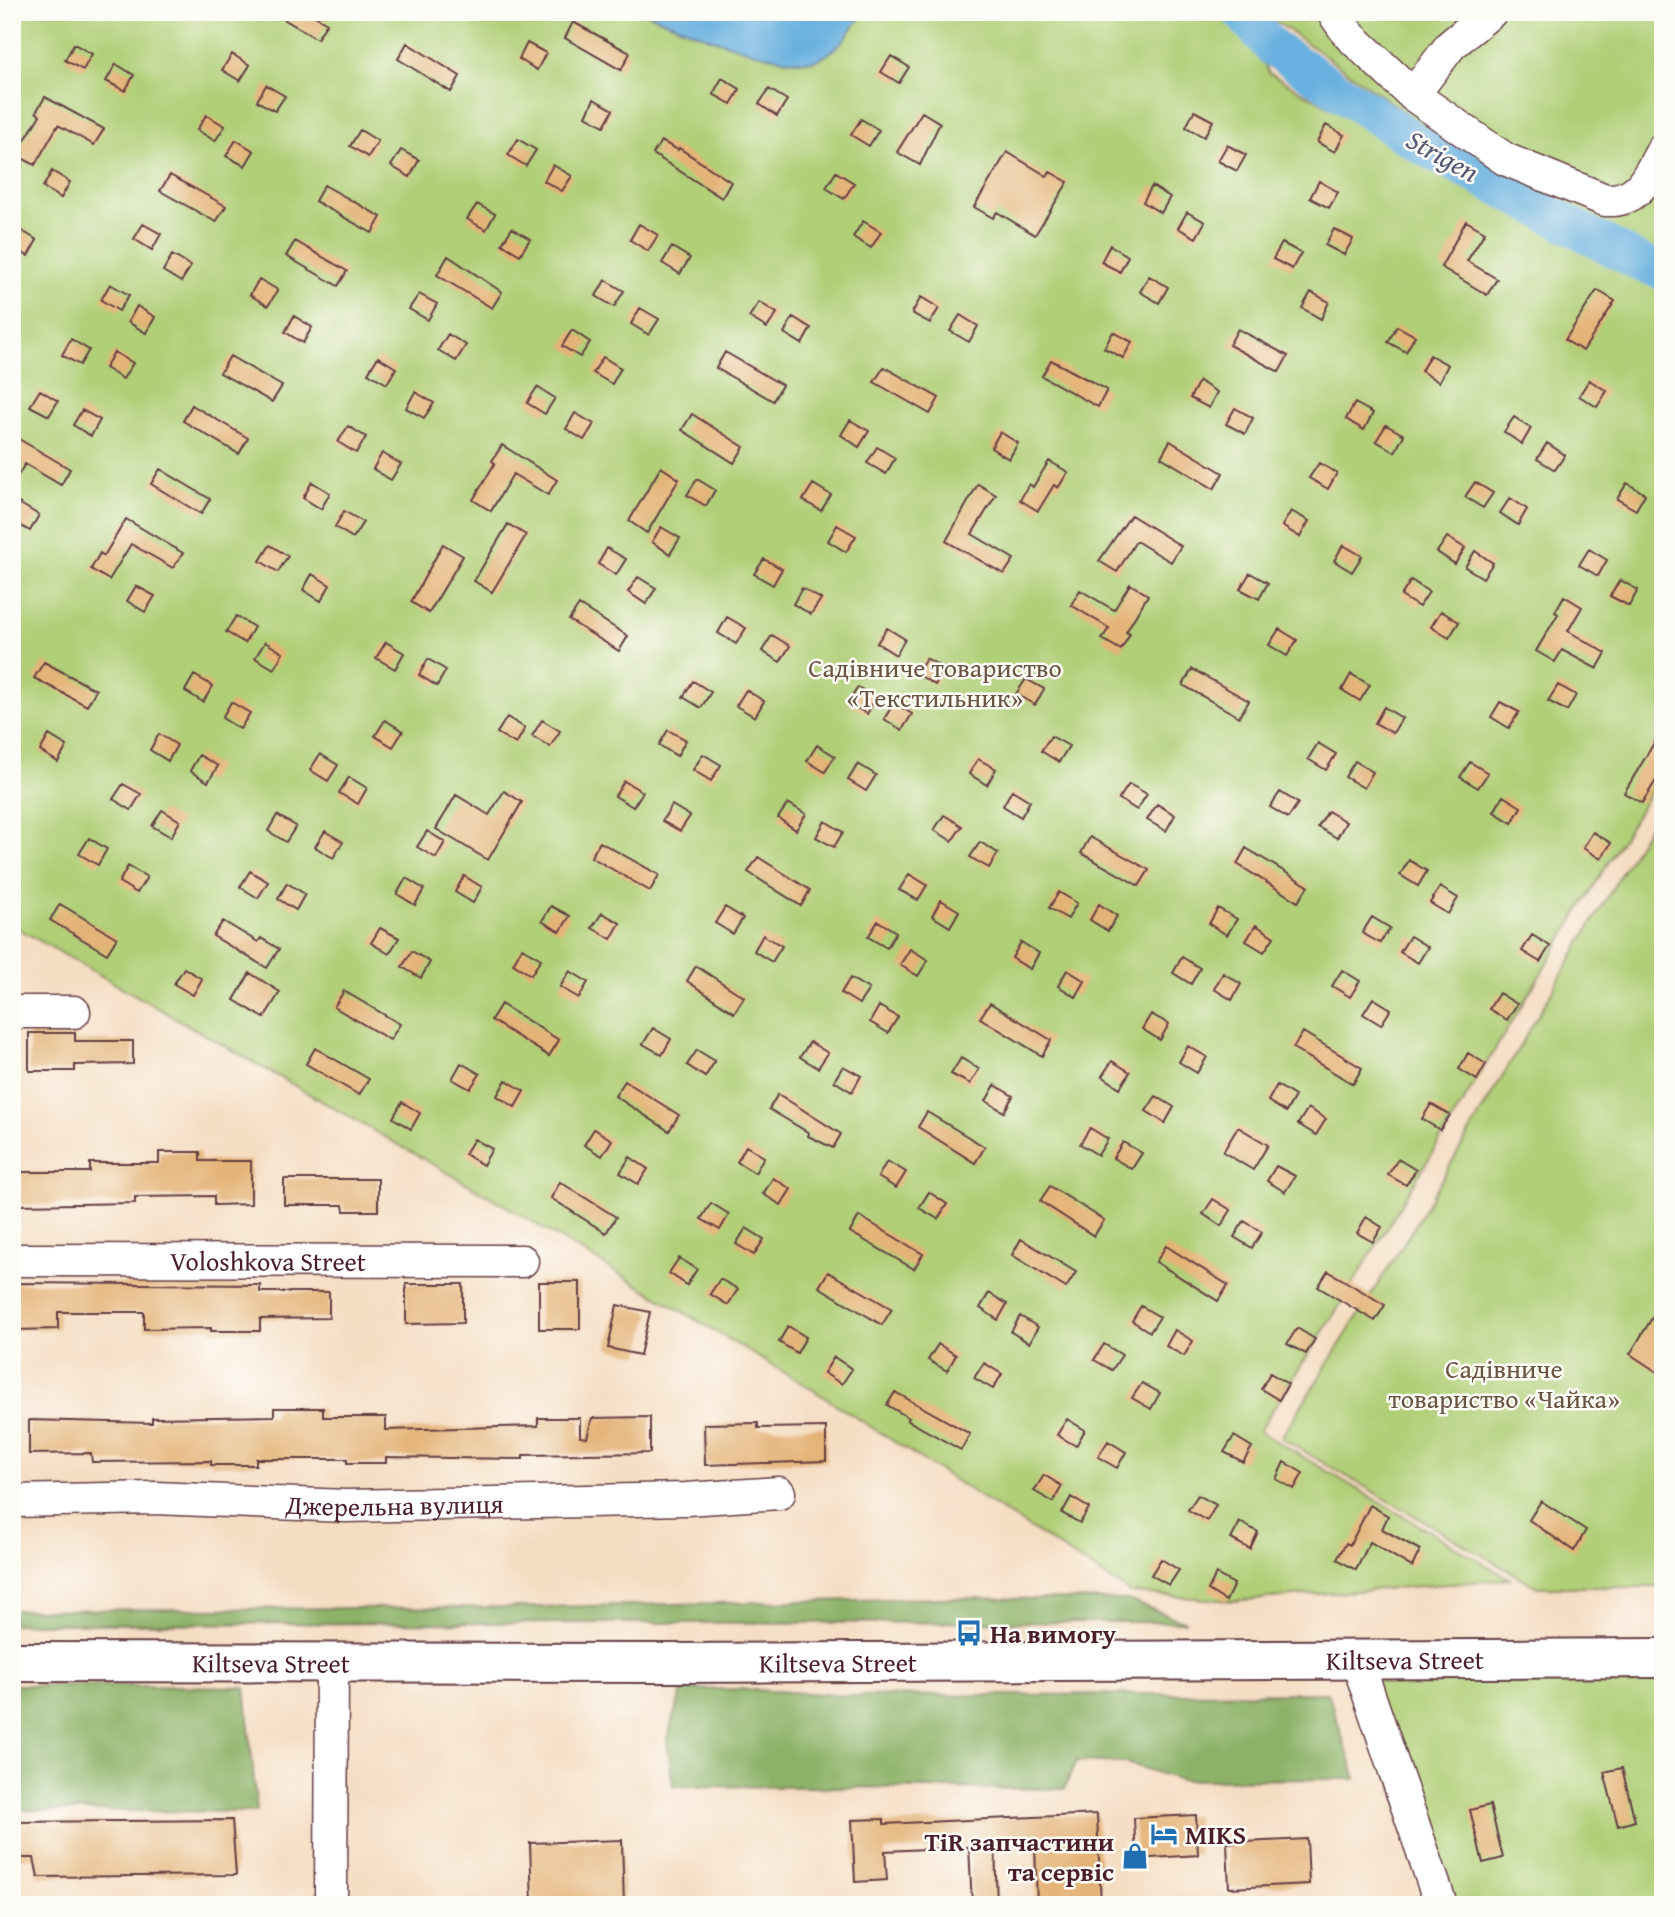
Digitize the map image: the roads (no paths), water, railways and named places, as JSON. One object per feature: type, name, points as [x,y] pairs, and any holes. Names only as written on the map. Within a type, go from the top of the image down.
[{"type":"main road","name":"Kiltseva Street","points":[[12,1662],[332,1664],[1663,1658]]},
{"type":"street","points":[[1333,12],[1349,35],[1413,94],[1505,159],[1605,200],[1622,201],[1638,191],[1663,149]]},
{"type":"street","points":[[1413,94],[1451,45],[1491,12]]},
{"type":"street","points":[[12,1012],[74,1012]]},
{"type":"street","name":"Voloshkova Street","points":[[12,1260],[522,1261]]},
{"type":"street","name":"Джерельна вулиця","points":[[12,1501],[155,1498],[345,1506],[685,1499],[779,1493]]},
{"type":"street","points":[[1357,1660],[1441,1905]]},
{"type":"street","points":[[331,1905],[332,1664]]},
{"type":"water","points":[[644,12],[863,12],[850,32],[832,51],[819,59],[804,61],[759,54]]},
{"type":"waterway","name":"Strigen","points":[[1241,12],[1272,47],[1419,144],[1643,264],[1663,271]]},
{"type":"place","name":"На вимогу","points":[[969,1633]]},
{"type":"place","name":"MIKS","points":[[1164,1834]]},
{"type":"place","name":"TiR запчастини та сервіс","points":[[1135,1856]]},
{"type":"park label","name":"Садівниче товариство «Текстильник»","points":[[935,682]]},
{"type":"park label","name":"Садівниче товариство «Чайка»","points":[[1504,1383]]}]
